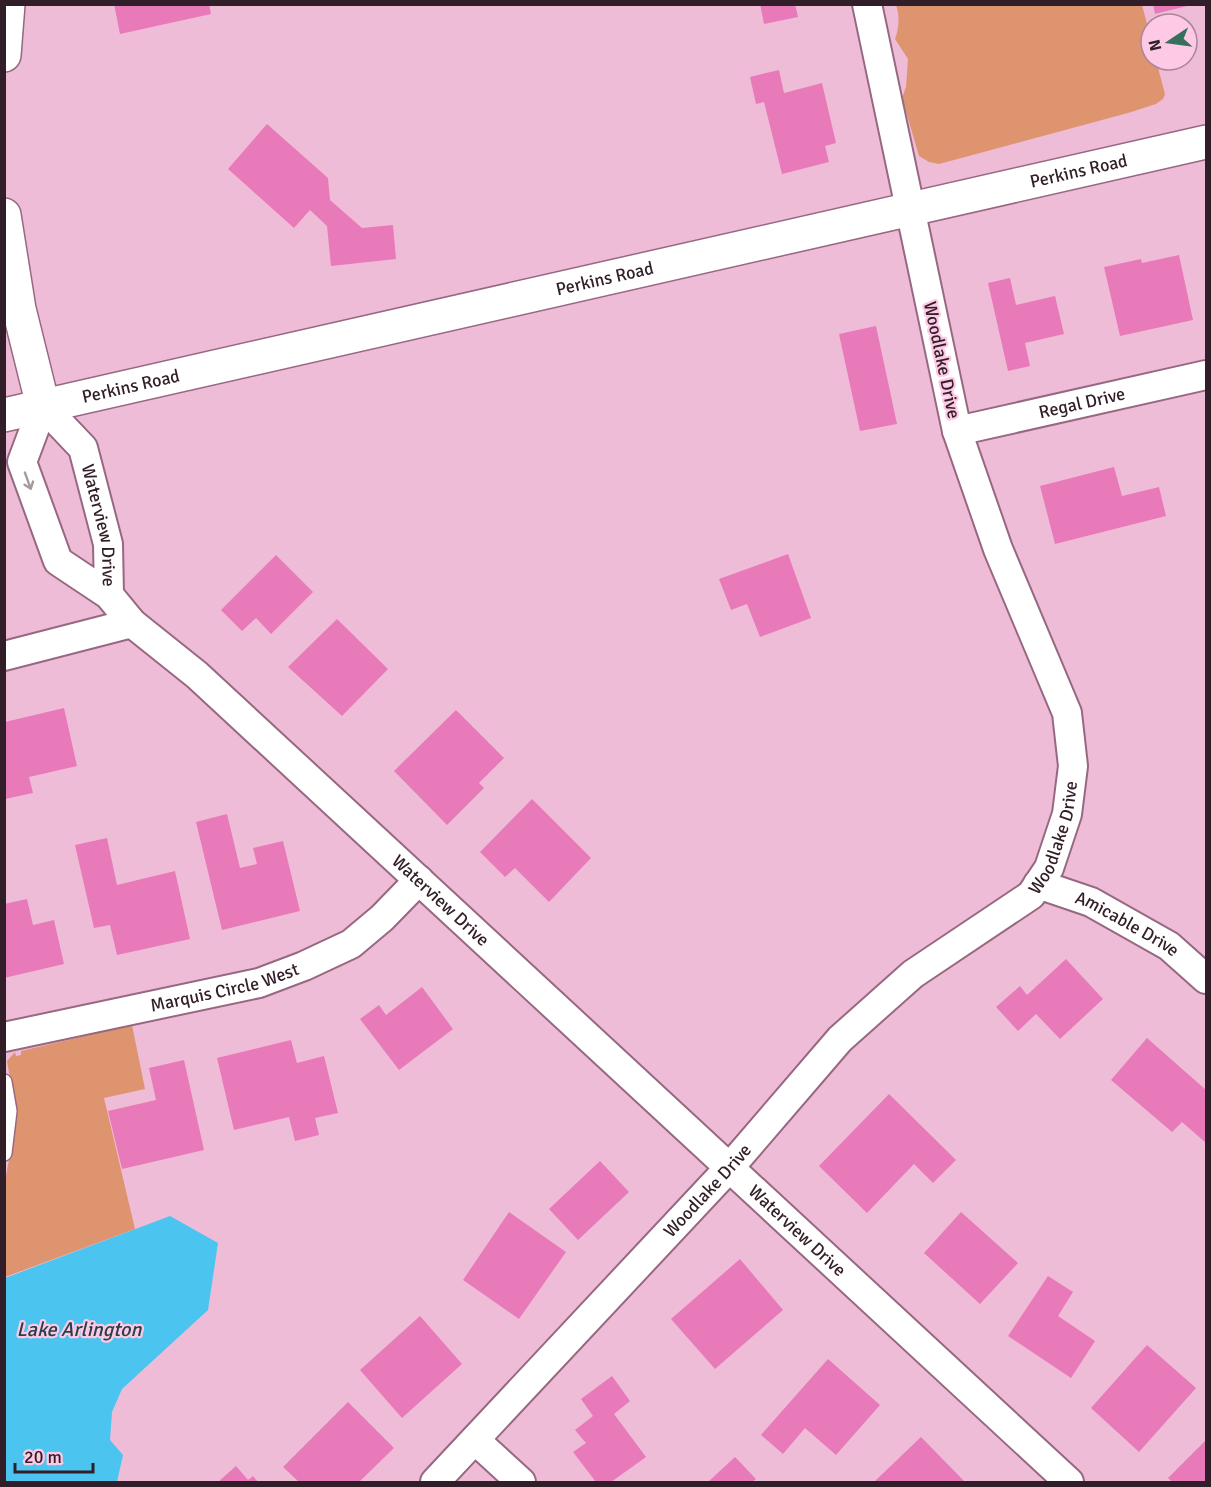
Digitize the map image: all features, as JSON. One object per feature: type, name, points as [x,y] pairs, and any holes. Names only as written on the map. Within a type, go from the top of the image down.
[{"type":"main road","points":[[4,55],[8,4]]},
{"type":"main road","name":"Perkins Road","points":[[4,415],[1206,142]]},
{"type":"main road","name":"Waterview Drive","points":[[4,215],[19,309],[43,406]]},
{"type":"street","name":"Woodlake Drive","points":[[435,1482],[730,1167],[840,1039],[913,974],[1031,895],[1049,868],[1067,814],[1072,766],[1067,714],[999,552],[957,431],[867,4]]},
{"type":"street","name":"Regal Drive","points":[[957,431],[1206,375]]},
{"type":"street","name":"Waterview Drive","points":[[43,406],[83,448],[108,544],[109,595],[132,624],[197,675],[1069,1482]]},
{"type":"street","points":[[43,406],[22,462],[58,561],[109,595]]},
{"type":"street","points":[[4,656],[132,624]]},
{"type":"street","name":"Marquis Circle West","points":[[4,1037],[259,983],[304,966],[351,944],[382,918],[419,880]]},
{"type":"street","name":"Amicable Drive","points":[[1038,884],[1091,902],[1169,946],[1206,979]]},
{"type":"street","points":[[475,1440],[521,1482]]},
{"type":"lane","points":[[4,1082],[9,1111],[4,1153]]},
{"type":"shaded area","points":[[896,5],[1142,5],[1144,12],[1139,12],[1139,72],[1159,72],[1165,94],[1163,99],[1156,104],[1128,113],[939,164],[929,162],[919,156],[902,98],[906,87],[908,59],[895,39],[898,13]]},
{"type":"shaded area","points":[[132,1025],[145,1089],[104,1098],[135,1229],[5,1277],[5,1181],[11,1149],[13,1096],[7,1061],[15,1052],[16,1056],[21,1055],[21,1051]]},
{"type":"water","name":"Lake Arlington","points":[[170,1216],[218,1243],[208,1310],[122,1389],[112,1412],[110,1440],[123,1455],[117,1482],[5,1482],[5,1278]]},
{"type":"building","points":[[114,4],[209,4],[211,14],[120,34]]},
{"type":"building","points":[[760,4],[795,4],[798,17],[764,24]]},
{"type":"building","points":[[1153,4],[1191,4],[1163,12],[1155,12]]},
{"type":"building","points":[[779,70],[784,93],[822,83],[836,143],[825,146],[829,162],[782,174],[764,102],[756,104],[750,77]]},
{"type":"building","points":[[267,124],[328,178],[330,200],[362,228],[393,225],[396,259],[331,266],[327,226],[310,210],[294,228],[228,169]]},
{"type":"building","points":[[1179,255],[1193,320],[1120,336],[1104,267],[1141,259],[1142,263]]},
{"type":"building","points":[[1010,278],[1016,305],[1055,296],[1064,334],[1025,343],[1030,366],[1008,371],[988,283]]},
{"type":"building","points":[[876,326],[897,424],[860,431],[839,334]]},
{"type":"building","points":[[1114,467],[1122,496],[1159,487],[1166,516],[1055,544],[1040,486]]},
{"type":"building","points":[[788,554],[811,618],[760,637],[747,604],[731,610],[719,579]]},
{"type":"building","points":[[276,555],[313,592],[271,634],[256,618],[242,631],[221,610]]},
{"type":"building","points":[[337,619],[388,669],[342,716],[288,667]]},
{"type":"building","points":[[64,708],[77,766],[29,777],[33,793],[5,799],[5,722]]},
{"type":"building","points":[[456,710],[504,758],[479,783],[484,788],[447,825],[394,771]]},
{"type":"building","points":[[532,799],[591,858],[549,902],[515,868],[505,877],[480,852]]},
{"type":"building","points":[[227,814],[240,868],[257,864],[253,848],[283,841],[300,911],[222,930],[196,822]]},
{"type":"building","points":[[107,838],[117,885],[175,871],[190,939],[117,955],[110,925],[94,928],[75,845]]},
{"type":"building","points":[[27,899],[33,925],[54,920],[64,964],[4,978],[4,904]]},
{"type":"building","points":[[1066,959],[1103,999],[1060,1039],[1036,1014],[1018,1031],[996,1007],[1020,986],[1027,995]]},
{"type":"building","points":[[422,987],[453,1029],[399,1070],[360,1019],[379,1005],[386,1015]]},
{"type":"building","points":[[1147,1038],[1206,1090],[1206,1143],[1182,1122],[1172,1132],[1111,1080]]},
{"type":"building","points":[[291,1040],[297,1063],[324,1056],[338,1113],[315,1118],[319,1135],[295,1141],[289,1117],[234,1130],[217,1058]]},
{"type":"building","points":[[184,1060],[204,1150],[122,1169],[108,1111],[156,1100],[149,1068]]},
{"type":"building","points":[[889,1094],[956,1160],[933,1183],[914,1164],[867,1213],[819,1166]]},
{"type":"building","points":[[600,1161],[629,1192],[578,1240],[549,1209]]},
{"type":"building","points":[[509,1212],[566,1252],[519,1319],[463,1280]]},
{"type":"building","points":[[961,1212],[1018,1263],[980,1304],[924,1253]]},
{"type":"building","points":[[740,1259],[783,1310],[715,1369],[671,1319]]},
{"type":"building","points":[[1048,1276],[1073,1292],[1058,1316],[1095,1341],[1071,1378],[1008,1336]]},
{"type":"building","points":[[420,1316],[462,1364],[402,1418],[360,1370]]},
{"type":"building","points":[[1147,1345],[1196,1388],[1139,1452],[1091,1408]]},
{"type":"building","points":[[828,1359],[880,1405],[836,1455],[805,1428],[783,1454],[761,1435]]},
{"type":"building","points":[[612,1376],[630,1401],[614,1414],[646,1457],[611,1482],[596,1482],[573,1452],[586,1443],[575,1430],[593,1416],[581,1399]]},
{"type":"building","points":[[348,1402],[394,1448],[359,1482],[299,1482],[283,1467]]},
{"type":"building","points":[[921,1437],[965,1482],[874,1482]]},
{"type":"building","points":[[1206,1440],[1206,1482],[1172,1482],[1168,1478]]},
{"type":"building","points":[[735,1457],[756,1479],[752,1482],[708,1482]]},
{"type":"building","points":[[236,1466],[248,1480],[253,1476],[258,1482],[218,1482]]}]
